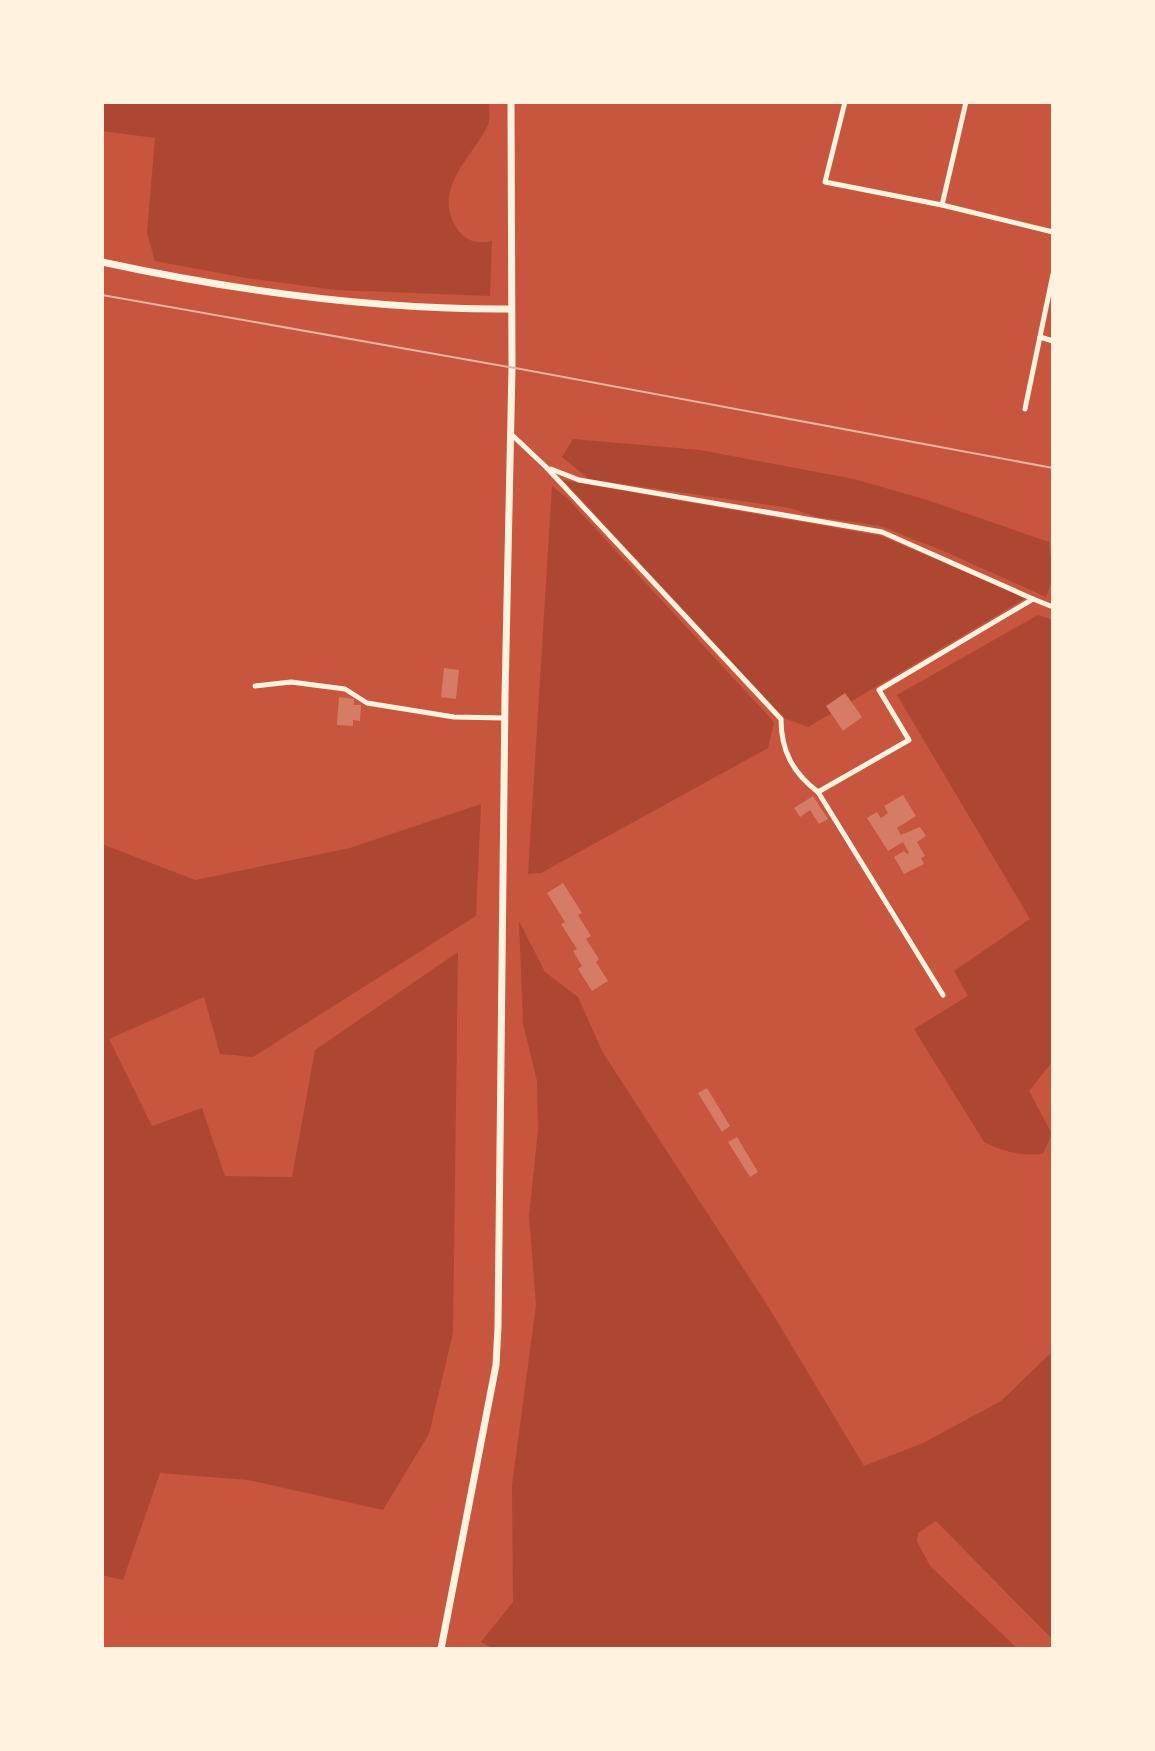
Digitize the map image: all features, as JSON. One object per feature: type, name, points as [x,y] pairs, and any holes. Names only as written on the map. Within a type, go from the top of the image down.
[{"type":"main road","points":[[441,1649],[496,1365],[510,433],[511,102]]},
{"type":"main road","points":[[102,262],[245,288],[335,300],[394,306],[511,309]]},
{"type":"street","points":[[845,102],[825,182],[942,205],[1053,232]]},
{"type":"street","points":[[942,205],[966,102]]},
{"type":"street","points":[[1025,409],[1053,274]]},
{"type":"street","points":[[1040,337],[1053,341]]},
{"type":"street","points":[[510,433],[546,467],[781,719],[781,743],[802,780],[818,792],[943,995]]},
{"type":"street","points":[[546,467],[579,480],[882,532],[1053,607]]},
{"type":"street","points":[[818,792],[909,740],[879,690],[1033,599]]},
{"type":"street","points":[[255,686],[291,682],[318,685],[345,689],[367,703],[454,717],[505,718]]},
{"type":"shaded area","points":[[102,102],[489,102],[488,124],[456,175],[449,202],[451,216],[461,234],[473,241],[492,241],[490,296],[336,290],[155,261],[147,233],[155,138],[102,131]]},
{"type":"shaded area","points":[[573,439],[700,450],[854,479],[927,500],[1049,542],[1053,578],[1046,597],[881,526],[817,517],[790,508],[589,479],[562,457]]},
{"type":"shaded area","points":[[563,480],[881,536],[1026,598],[808,727],[784,718]]},
{"type":"shaded area","points":[[552,486],[568,499],[774,722],[768,748],[541,873],[528,874]]},
{"type":"shaded area","points":[[1038,615],[1053,620],[1053,1061],[1029,1091],[1052,1134],[1043,1154],[1027,1154],[1005,1151],[984,1142],[914,1029],[968,996],[954,971],[1030,919],[897,695]]},
{"type":"shaded area","points":[[481,804],[476,916],[253,1057],[220,1054],[204,997],[109,1039],[152,1126],[202,1108],[225,1176],[292,1177],[315,1050],[458,952],[453,1333],[429,1434],[383,1510],[248,1480],[160,1473],[123,1580],[102,1575],[102,844],[195,880],[350,848]]},
{"type":"shaded area","points":[[519,921],[545,972],[578,997],[603,1053],[769,1308],[864,1466],[923,1443],[1001,1401],[1053,1351],[1053,1640],[936,1521],[918,1533],[917,1541],[930,1566],[1018,1649],[495,1649],[481,1642],[513,1602],[512,1485],[536,1305],[529,1216],[538,1130],[537,1081],[523,1024]]},
{"type":"building","points":[[444,668],[459,670],[456,699],[441,697]]},
{"type":"building","points":[[845,693],[862,717],[843,731],[826,706]]},
{"type":"building","points":[[339,697],[354,699],[354,705],[361,705],[360,721],[353,720],[353,726],[337,725]]},
{"type":"building","points":[[903,795],[916,816],[897,828],[901,835],[920,827],[926,836],[917,842],[925,856],[921,858],[924,864],[904,874],[894,857],[904,851],[909,853],[903,842],[888,851],[867,818],[877,812],[881,818],[888,813],[884,806]]},
{"type":"building","points":[[813,796],[828,819],[819,824],[810,810],[800,817],[794,808]]},
{"type":"building","points":[[563,883],[582,913],[578,915],[591,936],[586,939],[608,981],[592,991],[578,969],[582,966],[573,951],[577,949],[561,924],[565,922],[547,893]]},
{"type":"building","points":[[707,1088],[730,1126],[722,1132],[698,1093]]},
{"type":"building","points":[[737,1137],[758,1172],[750,1177],[728,1142]]},
{"type":"railway","points":[[102,295],[1053,468]]}]
